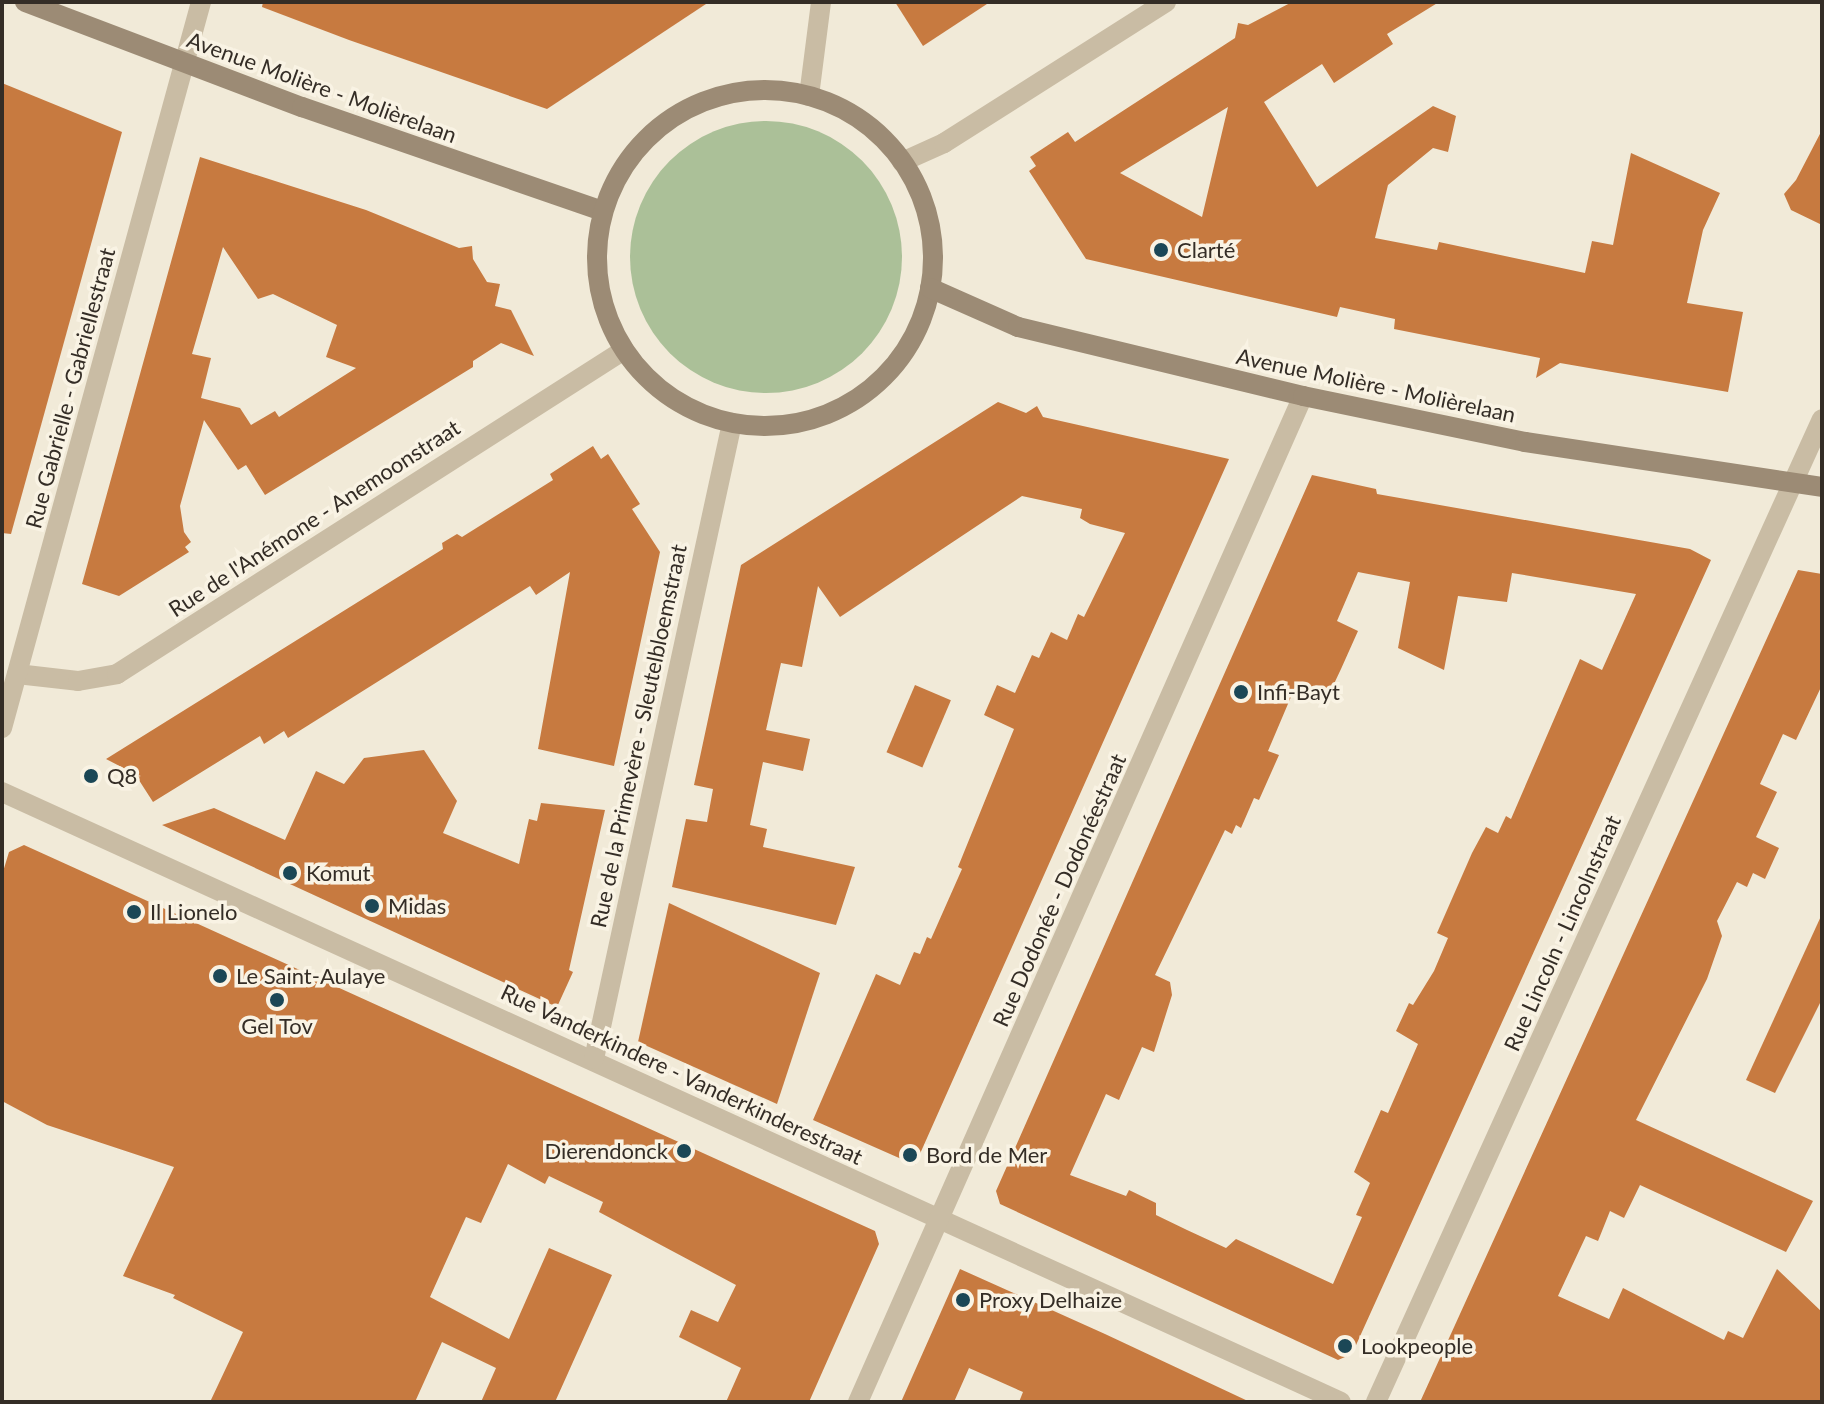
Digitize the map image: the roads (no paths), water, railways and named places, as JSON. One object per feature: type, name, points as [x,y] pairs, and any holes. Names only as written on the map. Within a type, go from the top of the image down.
[{"type":"street","name":"Avenue Molière - Molièrelaan","points":[[25,2],[603,211]]},
{"type":"street","name":"Rue Gabrielle - Gabriellestraat","points":[[2,728],[201,2]]},
{"type":"street","points":[[809,96],[821,2]]},
{"type":"street","points":[[902,162],[944,143],[1166,2]]},
{"type":"street","points":[[752,91],[809,96],[861,121],[902,162],[929,222],[930,288],[903,355],[860,396],[805,421],[732,423],[707,416],[660,389],[624,350],[601,294],[598,239],[603,211],[638,148],[670,119],[696,105],[752,91]]},
{"type":"street","name":"Avenue Molière - Molièrelaan","points":[[930,288],[1018,327],[1303,396],[1525,442],[1822,487]]},
{"type":"street","name":"Rue de l'Anémone - Anemoonstraat","points":[[17,674],[78,681],[117,674],[624,350]]},
{"type":"street","name":"Rue Dodonée - Dodonéestraat","points":[[858,1402],[1303,396]]},
{"type":"street","name":"Rue Lincoln - Lincolnstraat","points":[[1376,1402],[1822,419]]},
{"type":"street","name":"Rue de la Primevère - Sleutelbloemstraat","points":[[594,1059],[732,423]]},
{"type":"street","name":"Rue Vanderkindere - Vanderkinderestraat","points":[[2,792],[594,1059],[1341,1402]]},
{"type":"place","name":"Clarté","points":[[1161,250]]},
{"type":"place","name":"Infi-Bayt","points":[[1241,692]]},
{"type":"place","name":"Q8","points":[[91,776]]},
{"type":"place","name":"Komut","points":[[290,873]]},
{"type":"place","name":"Midas","points":[[372,906]]},
{"type":"place","name":"Il Lionelo","points":[[134,912]]},
{"type":"place","name":"Le Saint-Aulaye","points":[[220,976]]},
{"type":"place","name":"Gel Tov","points":[[277,1000]]},
{"type":"place","name":"Dierendonck","points":[[684,1151]]},
{"type":"place","name":"Bord de Mer","points":[[910,1155]]},
{"type":"place","name":"Proxy Delhaize","points":[[963,1300]]},
{"type":"place","name":"Lookpeople","points":[[1345,1346]]}]
